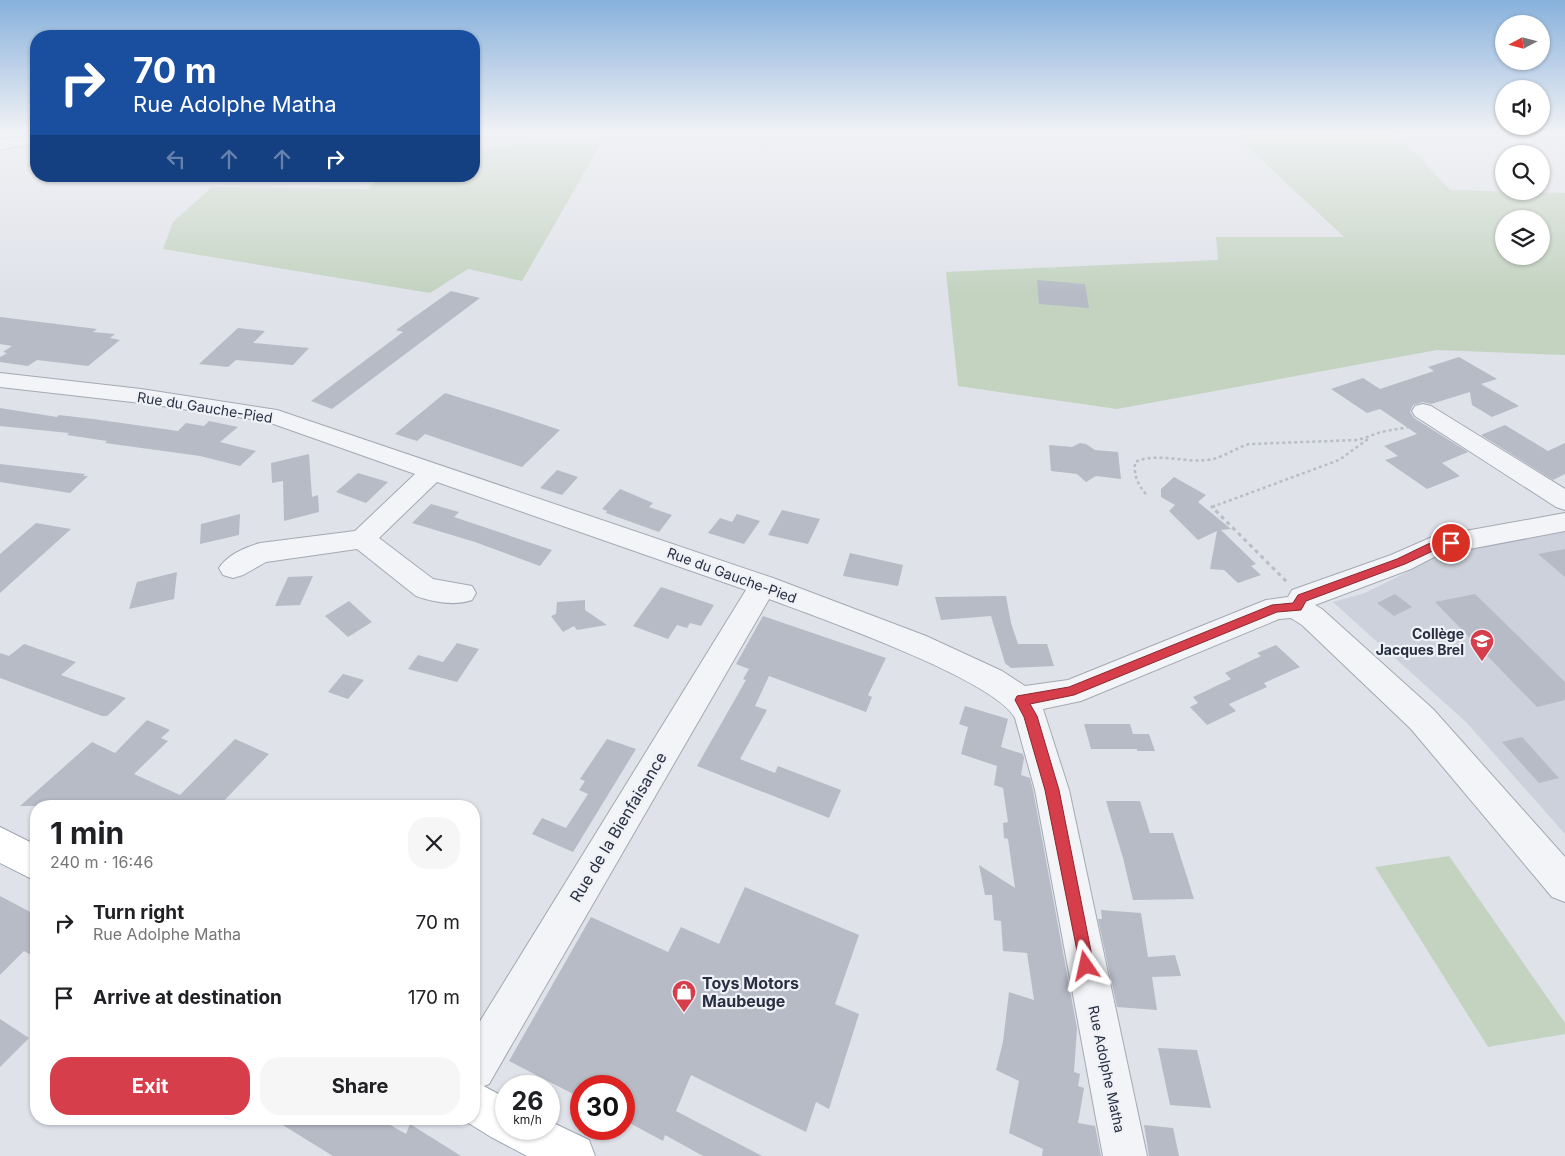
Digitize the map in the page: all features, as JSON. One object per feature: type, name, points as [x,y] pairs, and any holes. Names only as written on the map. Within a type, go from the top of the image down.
[{"type":"main road","points":[[0,844],[30,861]]},
{"type":"main road","points":[[480,1106],[495,1115]]},
{"type":"main road","points":[[541,1140],[573,1156]]},
{"type":"street","name":"Rue du Gauche-Pied","points":[[0,380],[141,396],[269,415],[763,584],[916,644],[991,680],[1021,700]]},
{"type":"street","points":[[1430,415],[1565,501]]},
{"type":"street","points":[[233,568],[260,554],[362,539],[432,472]]},
{"type":"street","points":[[1021,700],[1070,692],[1276,608],[1299,602],[1401,562],[1432,547],[1565,522]]},
{"type":"street","points":[[362,539],[426,589],[462,593]]},
{"type":"street","name":"Rue de la Bienfaisance","points":[[480,1059],[763,584]]},
{"type":"street","points":[[1299,602],[1312,617],[1422,719],[1565,884]]},
{"type":"street","name":"Rue Adolphe Matha","points":[[1021,700],[1030,716],[1052,790],[1125,1156]]},
{"type":"path","points":[[1299,602],[1212,507],[1339,460],[1356,450],[1369,438],[1381,432],[1402,430],[1430,415]]},
{"type":"path","points":[[1146,494],[1139,487],[1134,475],[1135,462],[1146,457],[1194,460],[1213,458],[1235,448],[1250,444],[1369,438]]},
{"type":"shaded area","name":"Collège Jacques Brel","points":[[1565,531],[1565,834],[1467,723],[1333,602],[1365,593],[1439,556]]},
{"type":"green space","points":[[371,186],[577,186],[522,281],[468,269],[430,293],[163,249],[173,222],[212,187],[368,189]]},
{"type":"green space","points":[[1290,186],[1446,186],[1450,190],[1495,191],[1495,200],[1550,200],[1550,193],[1565,193],[1565,355],[1437,350],[1117,409],[958,386],[946,272],[1218,260],[1216,237],[1344,237]]},
{"type":"green space","points":[[1449,856],[1565,1023],[1565,1034],[1488,1047],[1375,867]]},
{"type":"building","points":[[1037,280],[1085,284],[1089,308],[1039,304]]},
{"type":"building","points":[[451,291],[480,298],[332,409],[311,401],[403,332],[396,330]]},
{"type":"building","points":[[0,317],[97,329],[93,332],[115,334],[110,338],[120,340],[88,366],[37,360],[28,366],[0,362],[0,357],[7,353],[3,352],[12,346],[0,344]]},
{"type":"building","points":[[238,328],[265,331],[253,343],[309,348],[293,365],[236,360],[228,367],[199,364]]},
{"type":"building","points":[[1459,357],[1497,379],[1481,384],[1519,406],[1492,417],[1472,405],[1470,392],[1431,404],[1423,402],[1413,405],[1410,412],[1414,418],[1468,452],[1442,463],[1460,476],[1427,489],[1385,460],[1398,456],[1384,446],[1417,434],[1380,409],[1367,413],[1331,389],[1363,378],[1380,389],[1434,371],[1428,367]]},
{"type":"building","points":[[445,393],[560,430],[522,467],[425,434],[417,441],[395,434]]},
{"type":"building","points":[[0,408],[57,417],[59,415],[178,431],[186,423],[204,426],[209,421],[238,427],[220,442],[256,451],[240,466],[200,456],[105,443],[107,441],[67,435],[69,433],[0,426]]},
{"type":"building","points":[[1505,425],[1548,451],[1565,443],[1565,474],[1553,480],[1481,435]]},
{"type":"building","points":[[1080,443],[1086,444],[1095,450],[1118,452],[1121,479],[1096,476],[1086,482],[1077,474],[1051,471],[1049,445],[1072,447]]},
{"type":"building","points":[[309,454],[312,497],[318,495],[319,512],[284,521],[283,481],[272,483],[271,463]]},
{"type":"building","points":[[0,464],[85,474],[83,476],[88,476],[70,493],[0,482]]},
{"type":"building","points":[[557,470],[578,477],[562,495],[540,488]]},
{"type":"building","points":[[358,473],[388,482],[366,503],[336,492]]},
{"type":"building","points":[[1174,477],[1206,495],[1198,502],[1231,529],[1221,530],[1256,564],[1251,566],[1261,575],[1238,583],[1224,570],[1210,569],[1217,531],[1198,540],[1169,511],[1175,505],[1161,497],[1161,489]]},
{"type":"building","points":[[620,489],[653,503],[649,507],[672,515],[659,532],[606,513],[607,511],[602,509]]},
{"type":"building","points":[[431,504],[459,512],[454,517],[552,550],[540,566],[475,542],[412,523]]},
{"type":"building","points":[[782,510],[820,519],[808,544],[768,535]]},
{"type":"building","points":[[240,514],[239,535],[200,544],[201,524]]},
{"type":"building","points":[[737,514],[760,521],[744,544],[708,533],[720,518],[732,522]]},
{"type":"building","points":[[36,523],[71,529],[0,593],[0,554]]},
{"type":"building","points":[[1565,549],[1565,577],[1538,554]]},
{"type":"building","points":[[850,553],[903,565],[898,586],[843,576]]},
{"type":"building","points":[[177,572],[174,599],[129,609],[137,582]]},
{"type":"building","points":[[313,576],[300,605],[275,606],[288,577]]},
{"type":"building","points":[[661,587],[714,605],[701,626],[690,623],[687,628],[677,625],[668,639],[633,626]]},
{"type":"building","points":[[1395,594],[1412,607],[1394,616],[1377,603]]},
{"type":"building","points":[[1475,594],[1565,682],[1565,700],[1537,707],[1435,602]]},
{"type":"building","points":[[1006,596],[1011,623],[1018,644],[1047,644],[1054,666],[1011,668],[1005,663],[991,616],[941,620],[935,597]]},
{"type":"building","points":[[585,600],[585,610],[607,625],[577,630],[574,626],[563,632],[551,616],[556,614],[557,602]]},
{"type":"building","points":[[349,601],[372,622],[348,637],[325,616]]},
{"type":"building","points":[[763,616],[886,658],[868,695],[872,697],[866,712],[769,676],[755,706],[767,710],[740,759],[775,773],[778,766],[841,790],[829,818],[697,766],[746,680],[743,679],[749,669],[736,664]]},
{"type":"building","points":[[457,643],[479,649],[457,682],[408,669],[418,655],[443,662]]},
{"type":"building","points":[[24,644],[76,662],[61,675],[126,698],[107,716],[102,716],[0,678],[0,653],[9,656]]},
{"type":"building","points":[[1276,645],[1300,667],[1264,683],[1267,687],[1229,704],[1236,711],[1207,725],[1190,707],[1198,703],[1193,697],[1231,679],[1225,673],[1261,656],[1257,653]]},
{"type":"building","points":[[343,674],[364,680],[348,699],[328,692]]},
{"type":"building","points":[[965,706],[1008,719],[1001,747],[1023,754],[1021,775],[1030,778],[1033,790],[1077,1028],[1074,1072],[1080,1074],[1078,1086],[1084,1088],[1078,1123],[1095,1126],[1101,1156],[1042,1156],[1043,1149],[1009,1133],[1019,1081],[996,1070],[1003,1042],[1009,992],[1034,1000],[1027,953],[1003,951],[1001,921],[994,920],[992,895],[985,895],[979,865],[1015,888],[1008,839],[1004,838],[1003,823],[1008,822],[1003,788],[994,785],[997,766],[961,754],[968,727],[959,724]]},
{"type":"building","points":[[147,720],[170,730],[161,738],[168,741],[134,774],[180,795],[235,739],[269,754],[225,800],[30,800],[30,806],[20,806],[92,742],[115,753]]},
{"type":"building","points":[[1084,724],[1130,724],[1133,734],[1149,734],[1155,751],[1091,749]]},
{"type":"building","points":[[1522,737],[1559,778],[1539,783],[1502,742]]},
{"type":"building","points":[[607,739],[636,749],[573,852],[532,834],[542,818],[566,828],[588,794],[579,790],[585,781],[580,779]]},
{"type":"building","points":[[1106,801],[1140,801],[1150,833],[1173,833],[1194,899],[1133,900]]},
{"type":"building","name":"Toys Motors Maubeuge","points":[[745,887],[859,935],[835,1004],[859,1014],[829,1109],[816,1102],[806,1132],[691,1075],[676,1111],[762,1156],[703,1156],[665,1135],[663,1141],[635,1126],[635,1075],[570,1075],[570,1092],[560,1087],[560,1075],[536,1075],[509,1061],[591,917],[668,952],[681,927],[719,944]]},
{"type":"building","points":[[0,896],[30,912],[30,954],[24,951],[0,975]]},
{"type":"building","points":[[1101,910],[1141,913],[1148,957],[1175,955],[1181,976],[1152,977],[1157,1010],[1117,1007],[1098,919],[1102,919]]},
{"type":"building","points":[[0,1019],[29,1038],[0,1067]]},
{"type":"building","points":[[1158,1048],[1197,1050],[1211,1108],[1170,1105]]},
{"type":"building","points":[[283,1125],[390,1125],[406,1134],[410,1125],[412,1125],[461,1156],[333,1156]]},
{"type":"building","points":[[1144,1125],[1173,1128],[1179,1156],[1149,1156]]},
{"type":"place","name":"Collège Jacques Brel","points":[[1482,662]]},
{"type":"place","name":"Toys Motors Maubeuge","points":[[684,1013]]},
{"type":"route","points":[[1086,966],[1052,790],[1030,716],[1021,700],[1070,692],[1276,608],[1285,606],[1296,607],[1302,598],[1401,562],[1432,547],[1451,543]]}]
